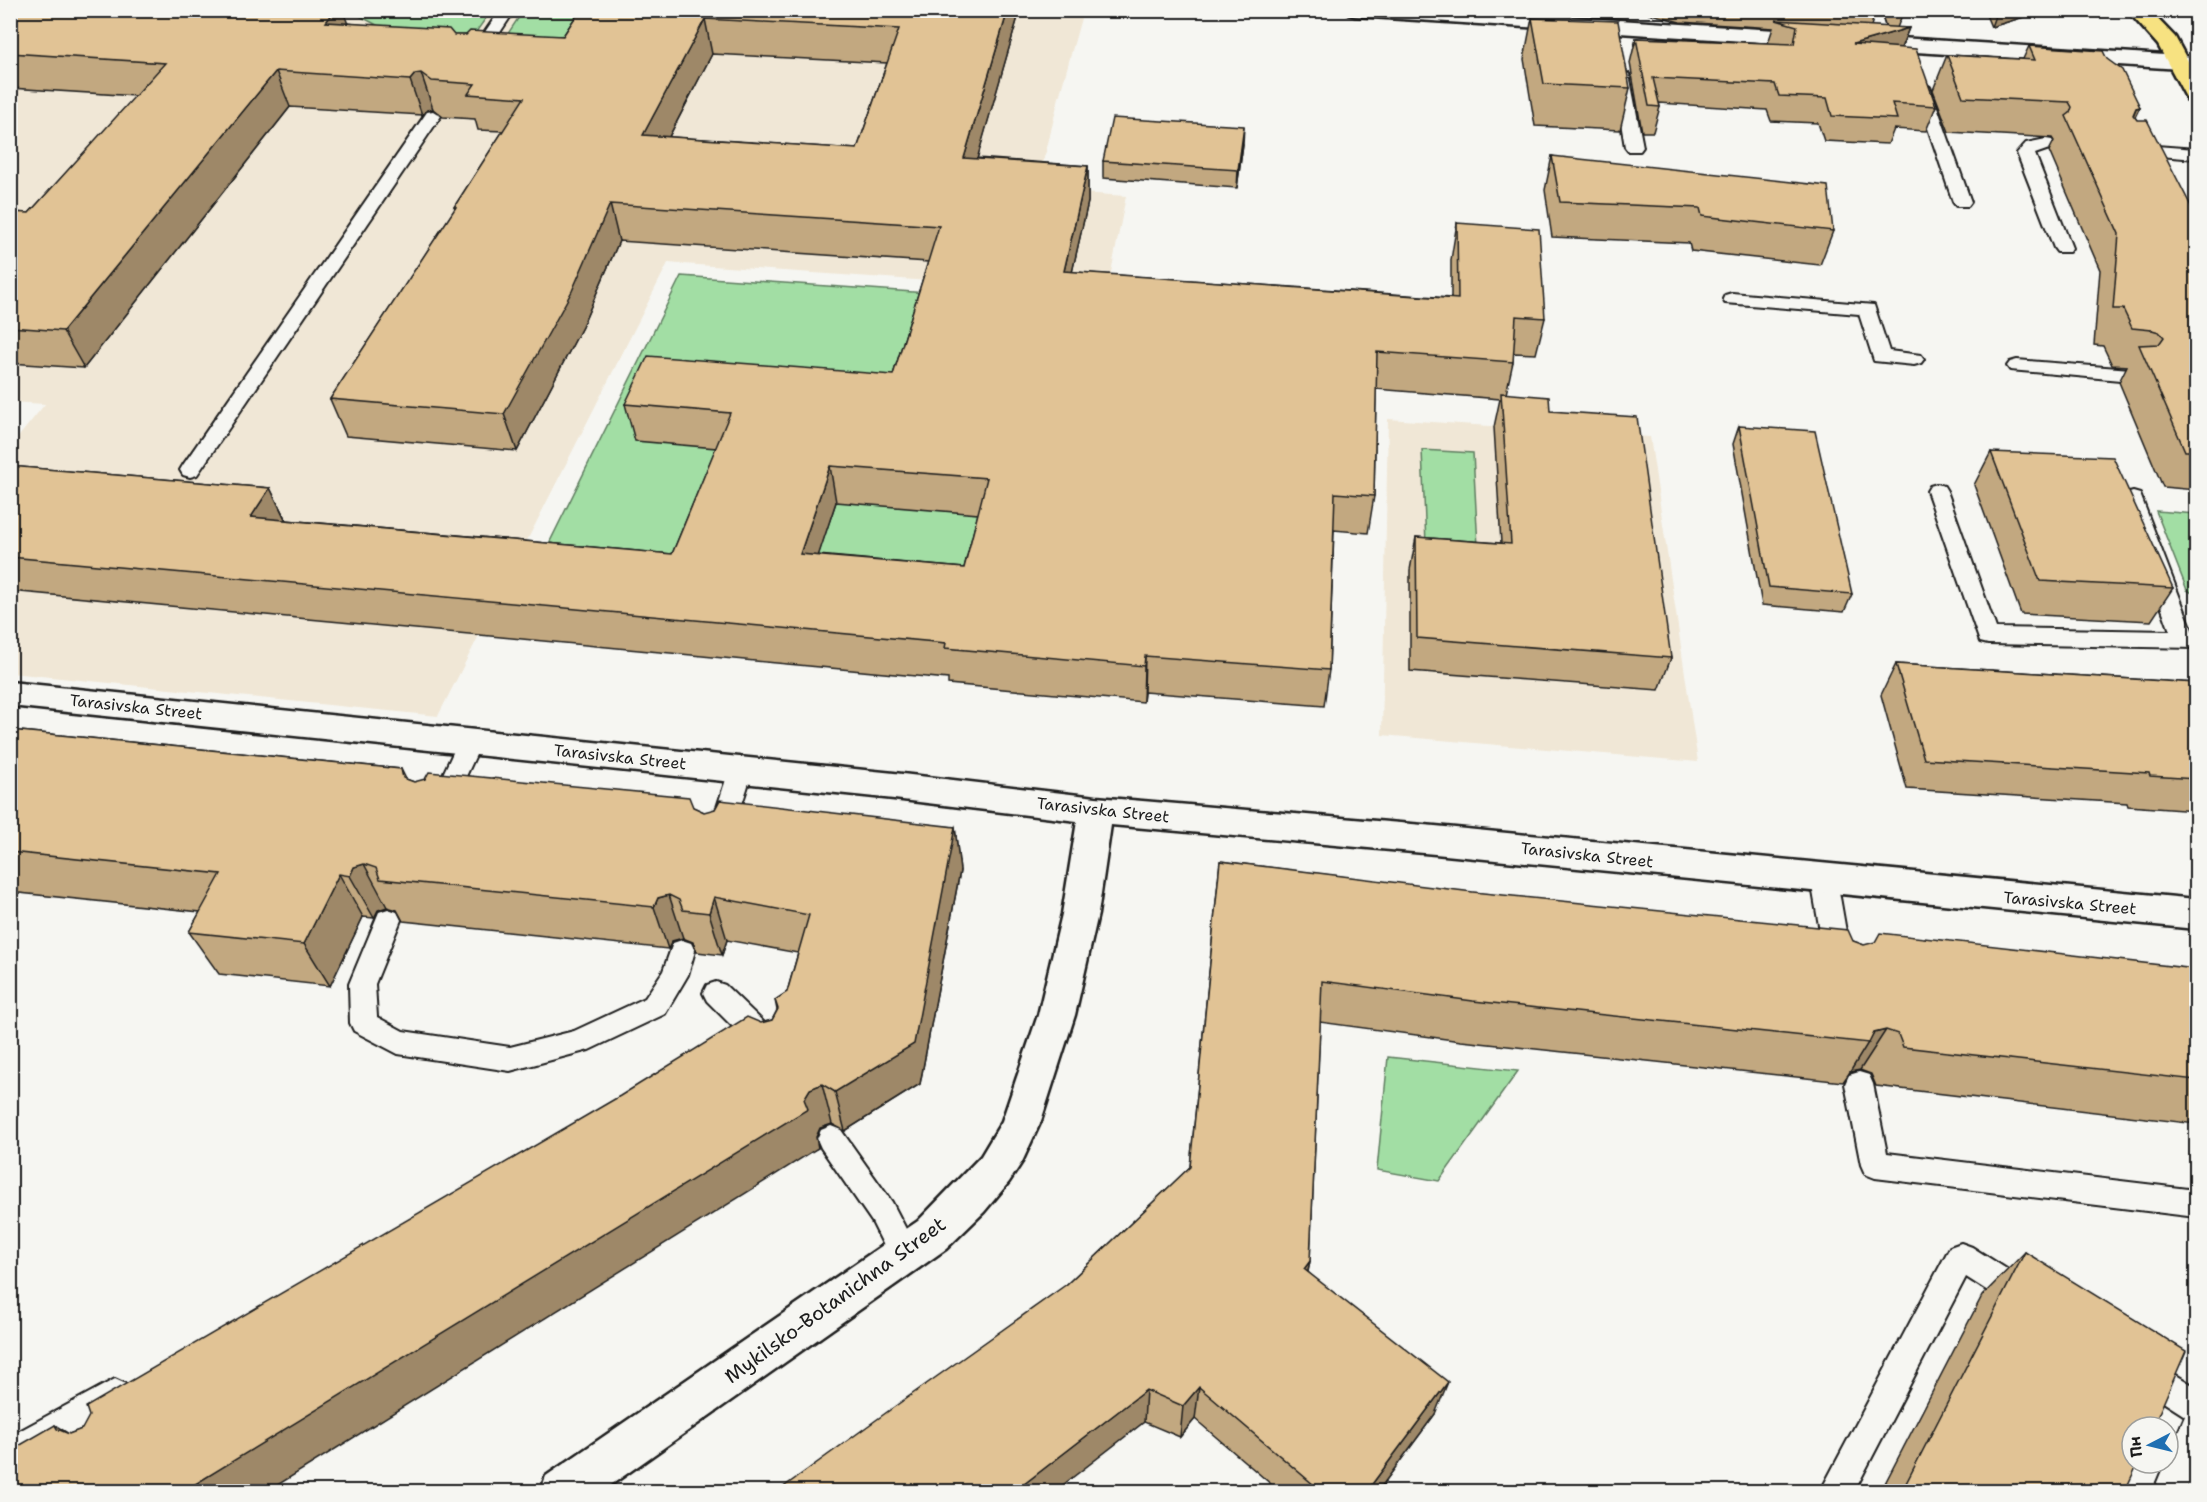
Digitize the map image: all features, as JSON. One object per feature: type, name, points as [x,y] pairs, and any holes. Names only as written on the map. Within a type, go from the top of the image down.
[{"type":"main road","points":[[2137,10],[2187,63],[2196,96]]},
{"type":"street","points":[[1355,10],[1616,43],[1882,44],[1913,62],[2187,63]]},
{"type":"street","name":"Tarasivska Street","points":[[10,694],[741,770],[1096,810],[1436,840],[2196,915]]},
{"type":"street","name":"Mykilsko-Botanichna Street","points":[[562,1491],[932,1235],[971,1198],[1004,1157],[1024,1115],[1054,1025],[1080,924],[1096,810]]},
{"type":"lane","points":[[470,65],[508,10]]},
{"type":"lane","points":[[1871,10],[1882,44]]},
{"type":"lane","points":[[1616,43],[1634,147]]},
{"type":"lane","points":[[1913,62],[1962,202]]},
{"type":"lane","points":[[190,470],[433,116]]},
{"type":"lane","points":[[2046,144],[2032,147],[2026,153],[2063,248]]},
{"type":"lane","points":[[2126,149],[2196,154]]},
{"type":"lane","points":[[1732,299],[1867,309],[1881,357],[1914,359]]},
{"type":"lane","points":[[2017,366],[2131,375]]},
{"type":"lane","points":[[1937,491],[1988,636],[2190,640],[2133,499]]},
{"type":"lane","points":[[436,814],[470,742]]},
{"type":"lane","points":[[717,843],[741,770]]},
{"type":"lane","points":[[1824,880],[1840,973]]},
{"type":"lane","points":[[388,920],[362,984],[364,1023],[398,1042],[510,1059],[579,1042],[655,1006],[675,975],[682,951]]},
{"type":"lane","points":[[716,993],[773,1049]]},
{"type":"lane","points":[[1859,1084],[1875,1164],[2196,1204]]},
{"type":"lane","points":[[831,1139],[882,1212],[904,1254]]},
{"type":"lane","points":[[1836,1491],[1961,1257],[2049,1313]]},
{"type":"lane","points":[[2118,1356],[2196,1405]]},
{"type":"lane","points":[[10,1454],[138,1381]]},
{"type":"lane","points":[[97,1406],[108,1437]]},
{"type":"lane","points":[[2169,1491],[2196,1428]]},
{"type":"shaded area","points":[[10,11],[1083,11],[1058,101],[1037,190],[1126,196],[1107,293],[668,263],[438,716],[11,673],[11,446],[45,404],[11,402],[10,111],[13,108],[10,108]]},
{"type":"shaded area","points":[[1388,419],[1650,437],[1698,762],[1382,735]]},
{"type":"green space","points":[[350,11],[491,11],[456,60],[429,52]]},
{"type":"green space","points":[[523,11],[596,11],[561,66],[489,62]]},
{"type":"green space","points":[[681,276],[1043,301],[951,671],[532,578]]},
{"type":"green space","points":[[1422,450],[1473,453],[1478,547],[1426,544]]},
{"type":"green space","points":[[2156,511],[2196,514],[2196,595],[2187,590]]},
{"type":"green space","points":[[1388,1057],[1518,1071],[1439,1181],[1377,1170]]},
{"type":"building","points":[[10,10],[125,10],[195,15],[200,10],[335,10],[326,22],[449,29],[454,35],[466,35],[470,31],[563,36],[580,10],[1008,10],[964,158],[1088,166],[1064,271],[1458,299],[1457,223],[1539,229],[1545,318],[1516,316],[1513,362],[1377,352],[1374,496],[1335,493],[1329,670],[1145,656],[1144,666],[945,648],[946,643],[10,557],[10,466],[270,488],[251,517],[672,554],[730,413],[625,404],[648,356],[893,375],[939,226],[610,204],[572,291],[504,414],[330,399],[456,207],[454,207],[524,98],[468,94],[475,84],[432,81],[421,73],[415,74],[410,80],[276,71],[63,331],[10,327],[10,212],[29,213],[165,63],[10,53]],"holes":[[[705,19],[899,29],[857,149],[643,135]],[[830,466],[987,478],[964,568],[800,554]]]},
{"type":"building","points":[[1532,18],[1618,21],[1630,88],[1544,84]]},
{"type":"building","points":[[1776,20],[1909,28],[1853,44],[1916,49],[1936,106],[1892,103],[1897,119],[1832,116],[1827,98],[1779,96],[1775,84],[1653,78],[1660,107],[1649,106],[1636,38],[1794,44],[1797,26]]},
{"type":"building","points":[[2029,46],[2103,51],[2107,59],[2122,70],[2140,107],[2136,108],[2133,115],[2137,120],[2147,120],[2196,216],[2196,451],[2185,451],[2139,345],[2159,344],[2164,337],[2152,330],[2132,328],[2123,309],[2113,309],[2119,234],[2066,116],[2072,107],[2069,102],[1963,97],[1947,55],[2035,60]]},
{"type":"building","points":[[1112,118],[1244,126],[1238,170],[1103,161]]},
{"type":"building","points":[[1552,156],[1828,186],[1833,231],[1702,216],[1700,208],[1560,202]]},
{"type":"building","points":[[1501,393],[1549,397],[1550,411],[1637,417],[1671,658],[1417,638],[1416,537],[1511,544]]},
{"type":"building","points":[[1739,426],[1815,431],[1852,594],[1769,587]]},
{"type":"building","points":[[1991,452],[2113,457],[2173,588],[2040,581]]},
{"type":"building","points":[[1896,664],[2196,683],[2196,779],[2150,776],[2149,773],[1924,759]]},
{"type":"building","points":[[10,730],[401,769],[403,778],[414,782],[425,779],[429,772],[689,797],[693,807],[704,812],[715,809],[720,800],[955,827],[914,1044],[835,1092],[822,1084],[810,1089],[804,1099],[808,1109],[184,1491],[10,1491],[10,1451],[55,1425],[57,1429],[69,1434],[82,1429],[89,1416],[86,1407],[620,1096],[747,1017],[761,1023],[772,1020],[778,1009],[775,1000],[787,992],[809,915],[714,897],[709,913],[683,910],[679,900],[669,895],[658,898],[654,907],[380,879],[376,868],[364,864],[354,867],[350,876],[339,874],[304,944],[189,932],[221,874],[10,852]]},
{"type":"building","points":[[1220,861],[1473,892],[1848,930],[1853,941],[1864,945],[1875,942],[1880,933],[2196,969],[2196,1080],[1903,1047],[1898,1034],[1886,1030],[1874,1033],[1869,1043],[1473,1001],[1322,981],[1310,1261],[1304,1269],[1448,1382],[1367,1491],[1321,1491],[1199,1387],[1183,1406],[1146,1390],[1015,1491],[778,1491],[1067,1284],[1190,1167]]},
{"type":"building","points":[[2025,1252],[2186,1351],[2158,1415],[2120,1415],[2120,1475],[2132,1475],[2125,1491],[1902,1491]]}]
